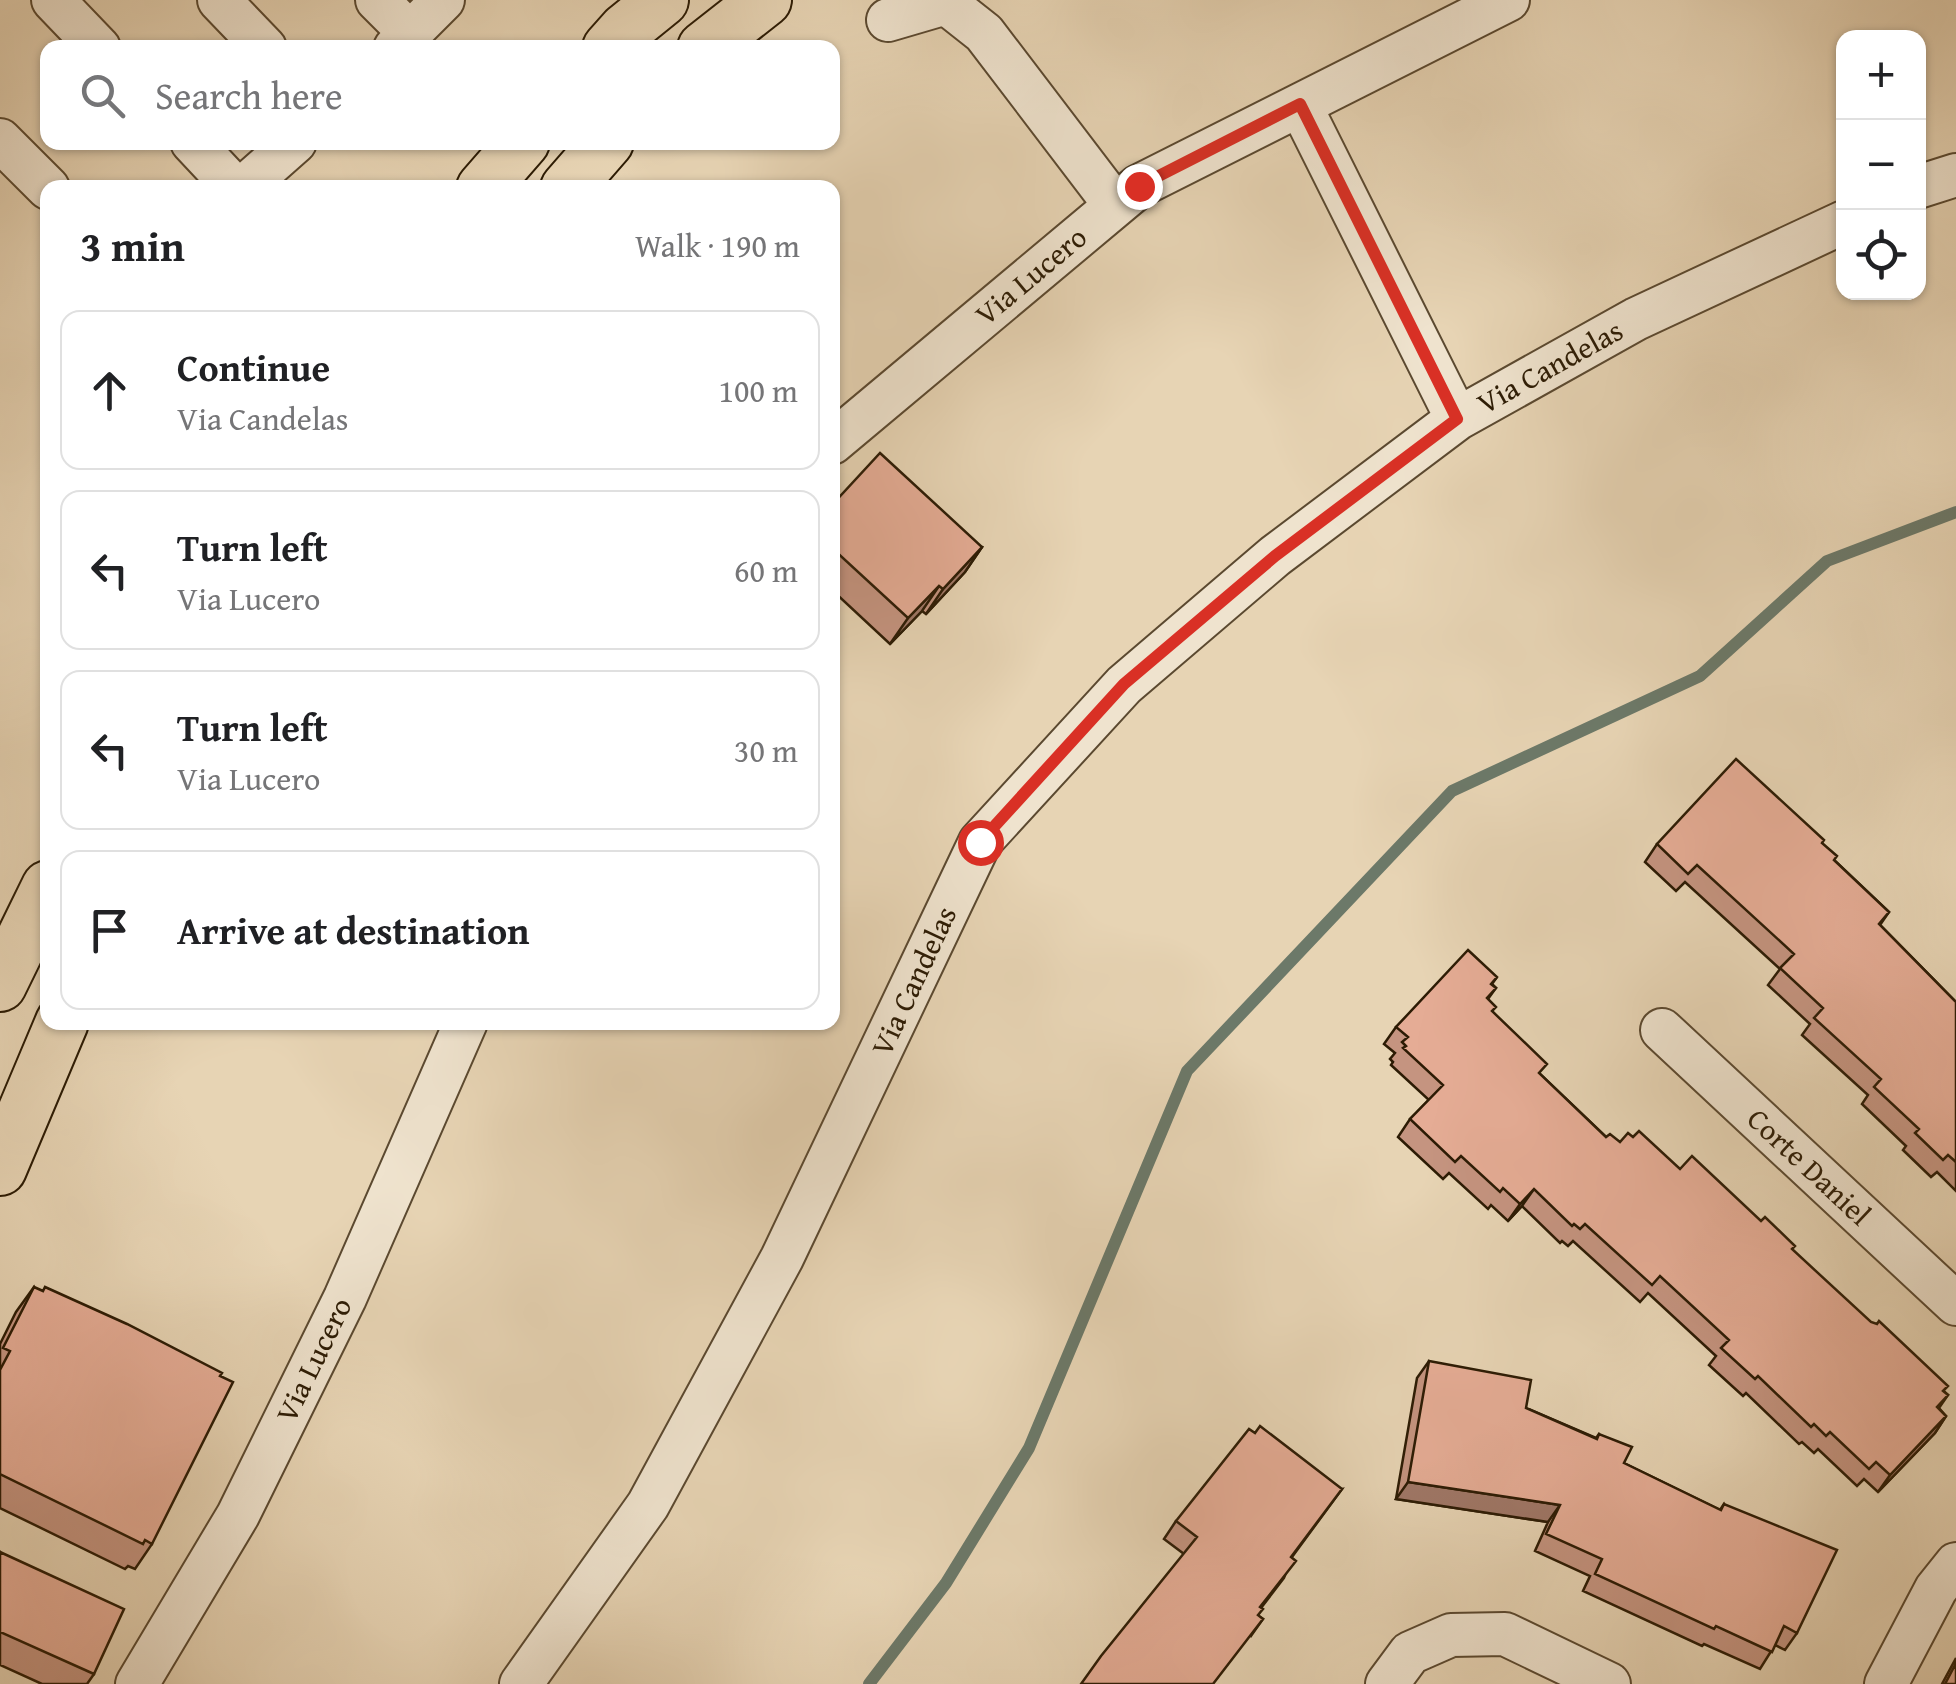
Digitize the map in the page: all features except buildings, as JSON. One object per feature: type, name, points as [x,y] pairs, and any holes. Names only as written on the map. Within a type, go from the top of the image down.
[{"type":"main road","points":[[618,40],[662,0]]},
{"type":"main road","points":[[714,40],[765,0]]},
{"type":"main road","points":[[490,180],[517,150]]},
{"type":"main road","points":[[573,180],[600,150]]},
{"type":"main road","points":[[0,985],[40,904]]},
{"type":"main road","points":[[0,1169],[59,1030]]},
{"type":"street","points":[[53,0],[91,40]]},
{"type":"street","points":[[219,0],[257,40]]},
{"type":"street","points":[[378,0],[403,40],[443,0]]},
{"type":"street","name":"Via Lucero","points":[[840,437],[1139,186],[1508,0]]},
{"type":"street","points":[[888,20],[946,3],[984,33],[1115,205]]},
{"type":"street","points":[[1300,104],[1457,419]]},
{"type":"street","points":[[0,140],[40,180]]},
{"type":"street","points":[[200,150],[231,180]]},
{"type":"street","points":[[249,180],[285,150]]},
{"type":"street","points":[[1926,184],[1956,174]]},
{"type":"street","name":"Via Candelas","points":[[521,1684],[648,1505],[764,1292],[980,842],[1124,684],[1275,556],[1457,419],[1636,319],[1836,226]]},
{"type":"street","name":"Via Lucero","points":[[137,1684],[238,1515],[346,1298],[463,1030]]},
{"type":"street","name":"Corte Daniel","points":[[1662,1030],[1956,1304]]},
{"type":"street","points":[[1886,1684],[1936,1589],[1956,1564]]},
{"type":"street","points":[[1387,1684],[1410,1654],[1450,1636],[1505,1634],[1610,1684]]},
{"type":"waterway","points":[[869,1684],[946,1583],[1029,1448],[1187,1071],[1452,791],[1700,676],[1827,561],[1956,512]]},
{"type":"route","points":[[980,842],[1124,684],[1275,556],[1457,419],[1300,104],[1139,186]]}]
